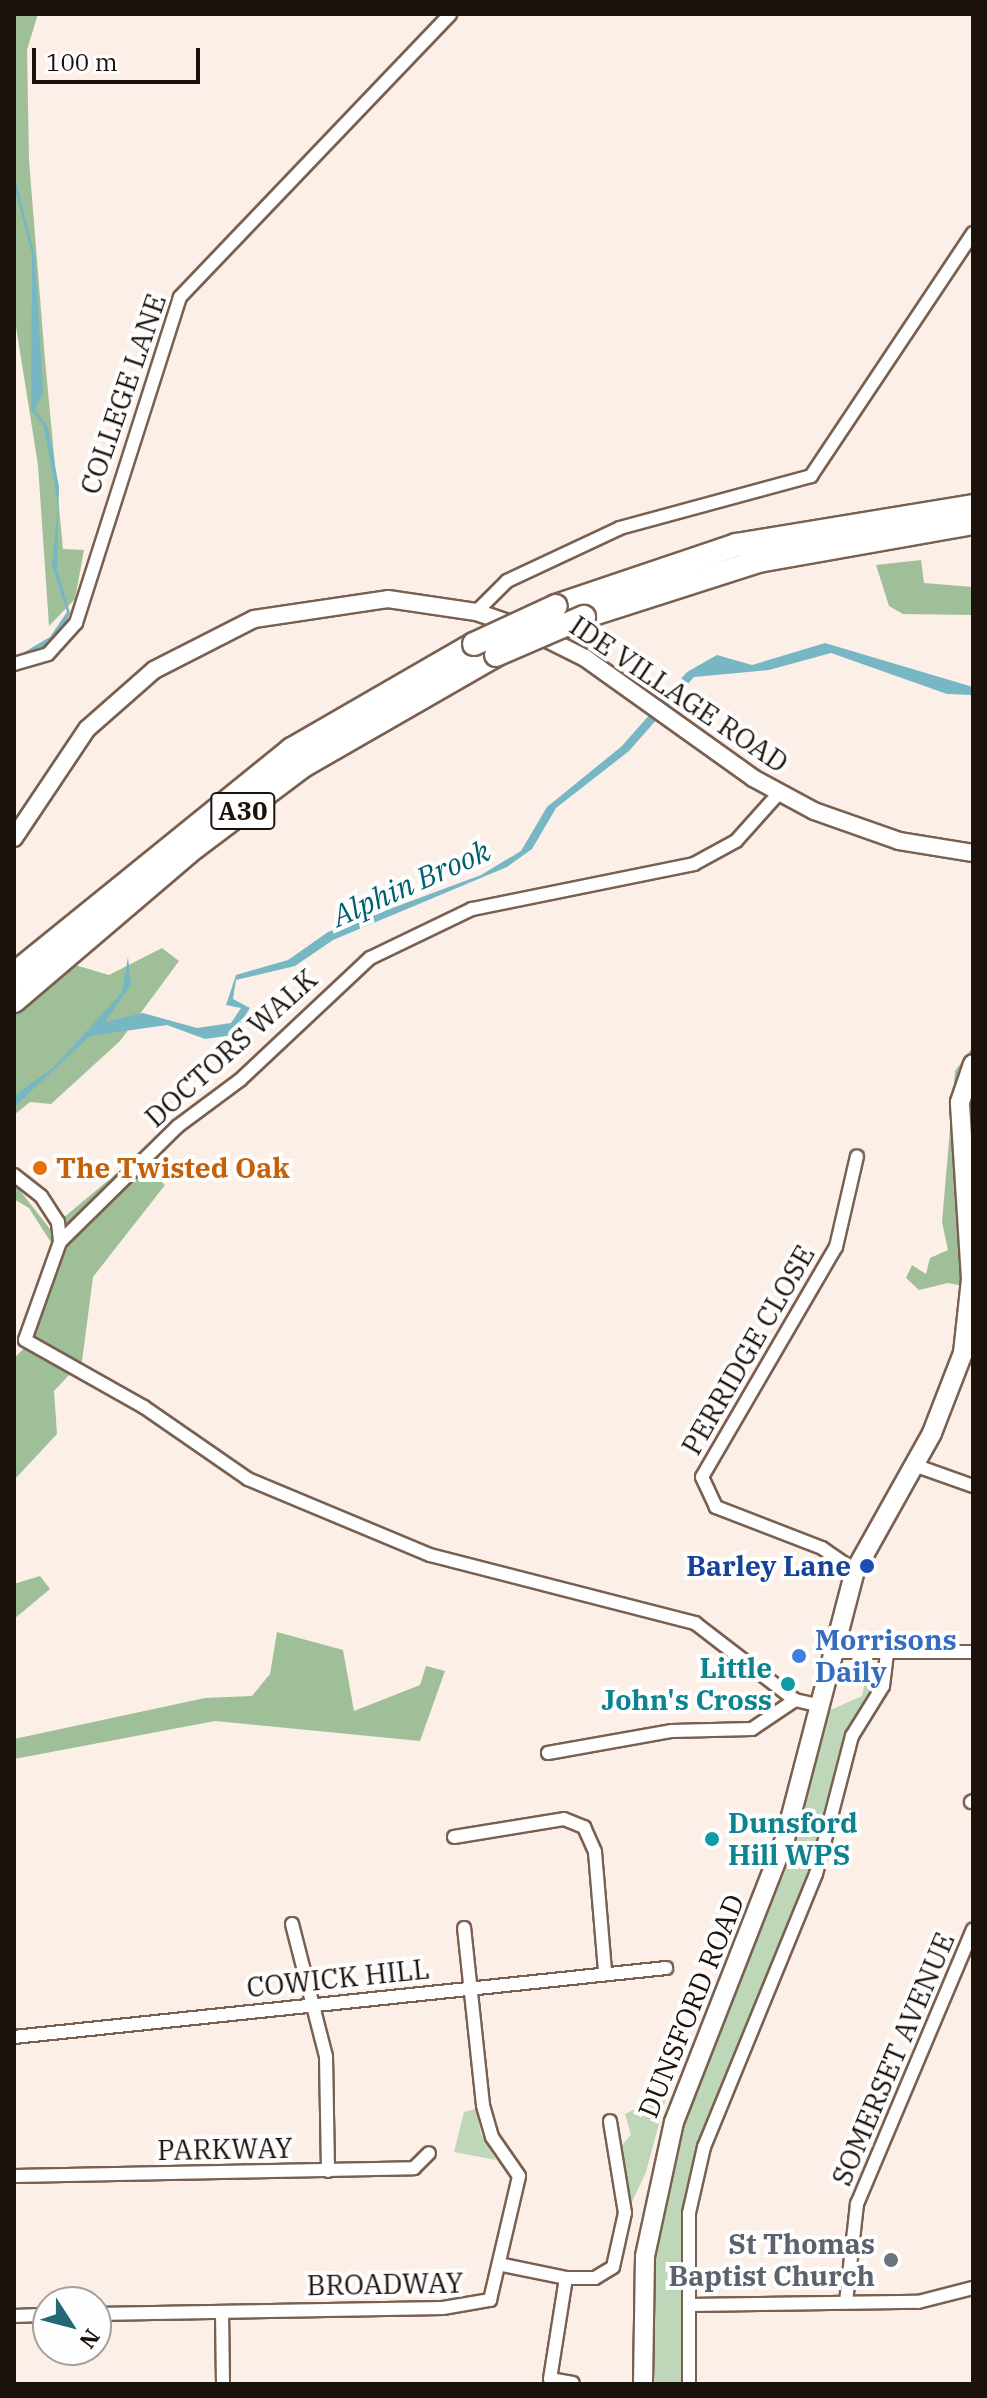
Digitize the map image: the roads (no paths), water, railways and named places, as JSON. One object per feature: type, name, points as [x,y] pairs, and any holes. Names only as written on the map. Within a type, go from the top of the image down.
[{"type":"highway","name":"A30","points":[[14,974],[292,749],[474,644],[556,606],[736,545],[973,506]]},
{"type":"highway","name":"A30","points":[[14,1001],[195,847],[303,766],[496,655],[584,617],[743,565],[973,523]]},
{"type":"main road","name":"DUNSFORD ROAD","points":[[643,2384],[645,2256],[662,2161],[785,1839],[829,1652],[855,1571],[914,1465],[954,1383],[969,1337],[971,1230],[960,1102],[973,1064]]},
{"type":"street","name":"COLLEGE LANE","points":[[14,664],[48,654],[76,623],[180,297],[450,14]]},
{"type":"street","points":[[476,612],[507,581],[620,528],[811,476],[973,233]]},
{"type":"street","name":"IDE VILLAGE ROAD","points":[[14,838],[87,729],[154,670],[213,637],[283,611],[351,600],[476,612],[556,642],[641,696],[779,793],[856,828],[973,853]]},
{"type":"street","name":"DOCTORS WALK","points":[[60,1242],[178,1126],[402,937],[472,909],[673,872],[736,841],[779,793]]},
{"type":"street","name":"PERRIDGE CLOSE","points":[[855,1571],[822,1548],[716,1507],[702,1477],[836,1247],[857,1156]]},
{"type":"street","points":[[14,1175],[58,1222],[77,1226]]},
{"type":"street","points":[[14,1350],[25,1340],[60,1242],[58,1222]]},
{"type":"street","points":[[25,1340],[155,1414],[248,1479],[430,1555],[695,1623],[795,1700],[816,1705]]},
{"type":"street","points":[[914,1465],[973,1486]]},
{"type":"street","points":[[829,1652],[887,1655],[973,1652]]},
{"type":"street","points":[[689,2384],[689,2213],[704,2147],[816,1874],[852,1736],[883,1686],[887,1655]]},
{"type":"street","points":[[548,1753],[672,1731],[752,1729],[795,1700]]},
{"type":"street","points":[[454,1837],[475,1839],[564,1819],[584,1827],[595,1852],[605,1972]]},
{"type":"street","points":[[292,1924],[326,2056],[328,2171]]},
{"type":"street","name":"BROADWAY","points":[[112,2314],[478,2306],[495,2294],[519,2176],[488,2124],[464,1928]]},
{"type":"street","name":"SOMERSET AVENUE","points":[[846,2302],[857,2204],[972,1937]]},
{"type":"street","name":"COWICK HILL","points":[[14,2037],[605,1972],[666,1968]]},
{"type":"street","points":[[503,2265],[566,2278],[607,2273],[622,2246],[625,2213],[610,2121]]},
{"type":"street","name":"PARKWAY","points":[[14,2176],[414,2168],[429,2153]]},
{"type":"street","points":[[566,2278],[544,2381],[573,2383]]},
{"type":"street","points":[[689,2305],[918,2302],[973,2288]]},
{"type":"street","points":[[222,2312],[223,2384]]},
{"type":"water","points":[[14,115],[15,177],[35,256],[43,393],[35,409],[48,427],[59,487],[57,569],[70,613],[61,635],[14,671],[14,658],[50,637],[67,612],[52,565],[58,505],[44,427],[31,410],[32,254],[14,186]]},
{"type":"water","points":[[825,643],[973,687],[973,695],[947,694],[831,653],[769,670],[694,677],[629,751],[556,808],[532,849],[507,867],[333,940],[295,966],[236,980],[233,999],[250,1008],[233,1035],[205,1039],[167,1025],[90,1036],[14,1107],[14,1096],[54,1067],[122,992],[128,957],[131,985],[105,1022],[143,1013],[197,1028],[231,1023],[241,1008],[226,1005],[236,975],[288,960],[328,932],[481,875],[521,851],[547,807],[622,746],[687,672],[717,655],[752,665]]},
{"type":"place","name":"The Twisted Oak","points":[[40,1168]]},
{"type":"place","name":"Barley Lane","points":[[867,1566]]},
{"type":"place","name":"Morrisons Daily","points":[[799,1656]]},
{"type":"place","name":"Little John's Cross","points":[[788,1684]]},
{"type":"place","name":"Dunsford Hill WPS","points":[[712,1839]]},
{"type":"place","name":"St Thomas Baptist Church","points":[[891,2260]]},
{"type":"water label","name":"Alphin Brook","points":[[411,883]]}]
